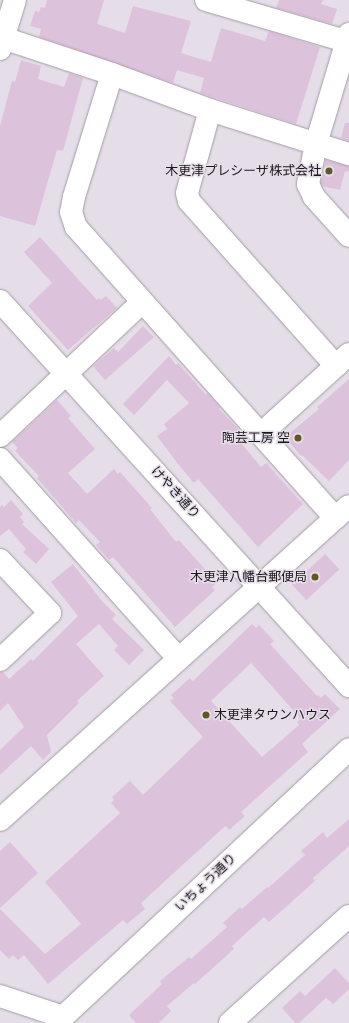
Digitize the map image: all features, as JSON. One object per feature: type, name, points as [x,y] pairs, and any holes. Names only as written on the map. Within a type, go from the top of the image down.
[{"type":"street","points":[[15,0],[1,42],[112,74],[210,110],[349,154]]},
{"type":"street","points":[[206,0],[250,6],[348,39],[316,144],[308,184],[314,197],[349,236]]},
{"type":"street","points":[[0,820],[137,694],[179,659],[342,512],[261,434],[76,227],[71,212],[74,197],[112,74]]},
{"type":"street","points":[[210,110],[186,194],[189,201],[342,360],[261,434]]},
{"type":"street","name":"けやき通り","points":[[0,301],[260,586],[349,686]]},
{"type":"street","points":[[0,436],[142,302]]},
{"type":"street","points":[[0,460],[179,659]]},
{"type":"street","points":[[0,560],[50,613],[0,660]]},
{"type":"street","name":"いちょう通り","points":[[64,1020],[349,749]]},
{"type":"street","points":[[230,1023],[349,916]]},
{"type":"street","points":[[0,996],[64,1020]]},
{"type":"building","points":[[47,0],[104,0],[97,24],[125,33],[133,6],[191,21],[181,53],[211,62],[221,28],[265,41],[269,31],[320,47],[296,124],[200,93],[204,78],[177,70],[173,83],[39,37],[41,29],[30,26],[35,11],[39,12],[41,7],[45,8]]},
{"type":"building","points":[[279,0],[323,0],[321,4],[337,9],[332,24],[276,8]]},
{"type":"building","points":[[21,60],[41,66],[38,79],[64,87],[69,73],[83,78],[63,151],[57,150],[35,226],[0,216],[0,126],[12,81],[15,82]]},
{"type":"building","points":[[345,123],[349,123],[349,141],[341,138]]},
{"type":"building","name":"木更津プレシーザ株式会社","points":[[326,160],[349,166],[349,172],[345,171],[340,190],[322,186],[321,182]]},
{"type":"building","points":[[40,237],[97,300],[99,298],[101,300],[106,296],[117,308],[68,350],[28,306],[52,283],[24,252]]},
{"type":"building","points":[[143,326],[154,337],[105,380],[93,366],[114,348],[118,352]]},
{"type":"building","points":[[169,356],[176,365],[178,363],[206,395],[207,393],[220,407],[219,409],[247,438],[242,444],[261,467],[266,463],[303,504],[258,547],[198,479],[194,483],[157,436],[167,429],[164,424],[189,403],[167,380],[134,415],[123,404]]},
{"type":"building","points":[[349,379],[349,460],[329,481],[302,455],[301,456],[285,437],[319,409],[317,407]]},
{"type":"building","points":[[57,400],[71,416],[68,418],[95,449],[68,473],[87,494],[114,469],[118,474],[120,472],[152,508],[150,509],[176,542],[179,540],[217,583],[212,587],[215,590],[175,627],[113,557],[109,560],[96,545],[100,542],[79,520],[76,523],[37,478],[39,476],[15,451],[18,448],[12,442]]},
{"type":"building","points":[[11,500],[23,514],[20,517],[24,522],[22,524],[49,549],[36,564],[23,552],[26,549],[9,529],[0,536],[0,507],[2,505],[4,507]]},
{"type":"building","points":[[325,554],[339,569],[306,600],[292,585]]},
{"type":"building","points":[[73,564],[102,601],[116,615],[112,619],[144,650],[129,665],[114,650],[118,646],[99,624],[76,644],[104,676],[77,701],[79,703],[47,735],[51,752],[43,760],[31,746],[0,775],[0,750],[24,727],[8,703],[0,711],[0,672],[3,672],[9,679],[31,659],[33,661],[78,616],[51,582]]},
{"type":"building","points":[[252,624],[256,628],[259,625],[274,641],[270,644],[317,696],[318,695],[321,698],[325,694],[340,709],[302,744],[308,752],[241,812],[245,816],[229,830],[226,826],[222,829],[141,903],[145,909],[127,924],[123,920],[48,984],[24,955],[18,960],[13,955],[9,959],[0,950],[0,909],[45,954],[81,924],[45,882],[120,813],[111,803],[114,800],[112,797],[130,781],[143,795],[203,737],[170,701],[174,698],[171,695],[190,678],[193,681]],"holes":[[[251,663],[301,719],[297,722],[299,725],[262,757],[211,701]]]},
{"type":"building","points":[[349,819],[349,846],[313,878],[315,881],[269,922],[264,917],[232,946],[234,949],[195,984],[194,983],[167,1006],[171,1011],[159,1023],[136,1023],[129,1015],[162,984],[160,981],[189,957],[191,959],[227,927],[223,923],[240,907],[242,909],[267,887],[268,888],[305,855],[301,851],[323,832],[327,838]]},
{"type":"building","points":[[10,842],[38,873],[0,908],[0,851]]},
{"type":"building","points":[[335,968],[349,983],[349,989],[333,1004],[326,998],[299,1023],[295,1023],[282,1008],[300,991],[305,996]]},
{"type":"place","name":"木更津プレシーザ株式会社","points":[[329,171]]},
{"type":"place","name":"陶芸工房 空","points":[[298,438]]},
{"type":"place","name":"木更津八幡台郵便局","points":[[315,577]]},
{"type":"place","name":"木更津タウンハウス","points":[[206,715]]}]
